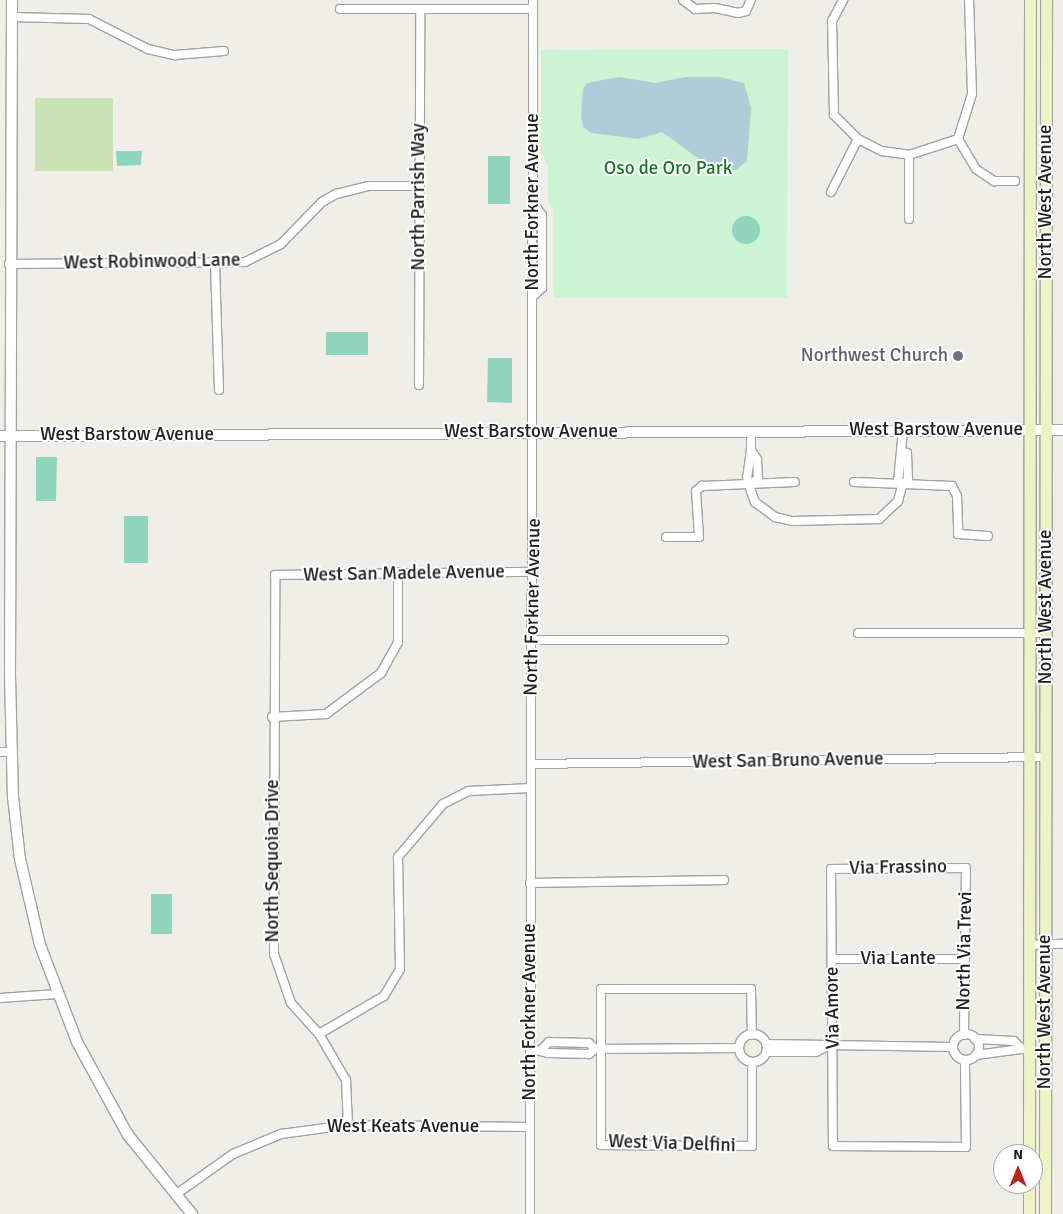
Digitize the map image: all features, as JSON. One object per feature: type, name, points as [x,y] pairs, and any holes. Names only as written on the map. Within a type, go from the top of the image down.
[{"type":"main road","name":"North West Avenue","points":[[1029,1144],[1025,1048],[1029,945],[1030,0]]},
{"type":"main road","name":"North West Avenue","points":[[1045,1214],[1046,0]]},
{"type":"main road","points":[[1025,1048],[1037,1055],[1038,1103],[1044,1134]]},
{"type":"main road","points":[[1030,1194],[1031,1212]]},
{"type":"street","points":[[12,0],[10,264],[4,436],[11,752],[23,880],[57,994],[84,1057],[115,1112],[175,1195],[192,1214]]},
{"type":"street","name":"North Forkner Avenue","points":[[530,1214],[529,1127],[532,1049],[530,883],[535,431],[533,0]]},
{"type":"street","points":[[683,0],[695,10],[714,8],[738,13],[746,11],[751,0]]},
{"type":"street","points":[[843,0],[832,21],[834,114],[858,139],[882,150],[909,154],[958,139]]},
{"type":"street","points":[[969,0],[972,94],[958,139],[976,169],[994,181],[1015,181]]},
{"type":"street","points":[[340,9],[533,9]]},
{"type":"street","name":"North Parrish Way","points":[[419,385],[420,9]]},
{"type":"street","points":[[12,17],[89,19],[148,49],[175,54],[224,51]]},
{"type":"street","points":[[831,192],[858,139]]},
{"type":"street","points":[[909,154],[909,219]]},
{"type":"street","name":"West Robinwood Lane","points":[[10,264],[245,262],[270,252],[322,202],[336,194],[368,186],[419,186]]},
{"type":"street","points":[[216,263],[219,390]]},
{"type":"street","points":[[902,486],[898,482],[899,453],[903,452],[903,430]]},
{"type":"street","name":"West Barstow Avenue","points":[[4,436],[535,431],[1063,430]]},
{"type":"street","points":[[751,431],[751,450],[757,459],[758,478],[751,485]]},
{"type":"street","points":[[666,537],[700,534],[698,488],[795,482]]},
{"type":"street","points":[[854,482],[902,486],[954,486],[958,534],[988,536]]},
{"type":"street","points":[[751,485],[756,502],[765,512],[793,521],[879,519],[898,501],[902,486]]},
{"type":"street","points":[[272,716],[326,714],[382,673],[398,642],[398,572]]},
{"type":"street","name":"West San Madele Avenue","points":[[275,575],[398,572],[533,572]]},
{"type":"street","name":"North Sequoia Drive","points":[[275,575],[272,716],[274,954],[291,1003],[319,1034],[346,1080],[348,1125]]},
{"type":"street","points":[[858,633],[1045,633]]},
{"type":"street","points":[[532,640],[724,640]]},
{"type":"street","points":[[0,752],[11,752]]},
{"type":"street","name":"West San Bruno Avenue","points":[[531,764],[1046,758]]},
{"type":"street","points":[[319,1034],[384,996],[400,969],[398,857],[437,812],[468,790],[531,788]]},
{"type":"street","name":"Via Frassino","points":[[831,869],[966,868]]},
{"type":"street","name":"North Via Trevi","points":[[964,1035],[966,868]]},
{"type":"street","name":"Via Amore","points":[[831,869],[833,1146],[966,1147],[965,1060]]},
{"type":"street","points":[[530,883],[724,880]]},
{"type":"street","points":[[1029,945],[1063,944]]},
{"type":"street","name":"Via Lante","points":[[832,959],[964,959]]},
{"type":"street","points":[[598,1049],[601,989],[750,989],[752,1034],[766,1048],[816,1052],[824,1048],[953,1047]]},
{"type":"street","points":[[0,998],[57,994]]},
{"type":"street","points":[[752,1034],[744,1037],[739,1048],[744,1059],[752,1062],[766,1048]]},
{"type":"street","points":[[964,1035],[975,1039],[1014,1041],[1025,1048],[1006,1052],[976,1054],[965,1060],[958,1057],[953,1047],[956,1039],[964,1035]]},
{"type":"street","points":[[975,1039],[976,1054]]},
{"type":"street","points":[[542,1049],[549,1042],[589,1043],[598,1049]]},
{"type":"street","points":[[570,1042],[570,1053]]},
{"type":"street","points":[[1006,1042],[1006,1052]]},
{"type":"street","points":[[532,1049],[542,1049],[548,1053],[589,1054],[598,1049],[739,1048]]},
{"type":"street","name":"West Via Delfini","points":[[598,1049],[601,1145],[752,1146],[752,1062]]},
{"type":"street","name":"West Keats Avenue","points":[[175,1195],[209,1168],[257,1142],[299,1131],[348,1125],[529,1127]]},
{"type":"green space","name":"Oso de Oro Park","points":[[788,49],[787,298],[554,298],[553,210],[548,202],[548,166],[541,152],[541,50]]},
{"type":"green space","points":[[35,98],[113,98],[113,171],[35,171]]},
{"type":"green space","points":[[116,151],[142,151],[141,165],[117,166]]},
{"type":"green space","points":[[488,156],[510,156],[510,204],[488,204]]},
{"type":"green space","points":[[746,216],[756,220],[760,230],[756,240],[746,244],[736,240],[732,230],[736,220]]},
{"type":"green space","points":[[326,332],[368,332],[368,355],[326,355]]},
{"type":"green space","points":[[488,358],[512,358],[512,403],[487,402]]},
{"type":"green space","points":[[36,457],[57,457],[56,501],[36,501]]},
{"type":"green space","points":[[124,516],[148,516],[148,563],[124,563]]},
{"type":"green space","points":[[151,894],[172,894],[172,934],[151,934]]},
{"type":"water","points":[[619,77],[655,83],[685,77],[719,77],[744,83],[751,108],[747,161],[736,170],[720,169],[706,164],[662,132],[638,139],[591,133],[583,127],[581,116],[583,89],[587,83]]},
{"type":"place","name":"Northwest Church","points":[[958,356]]}]
